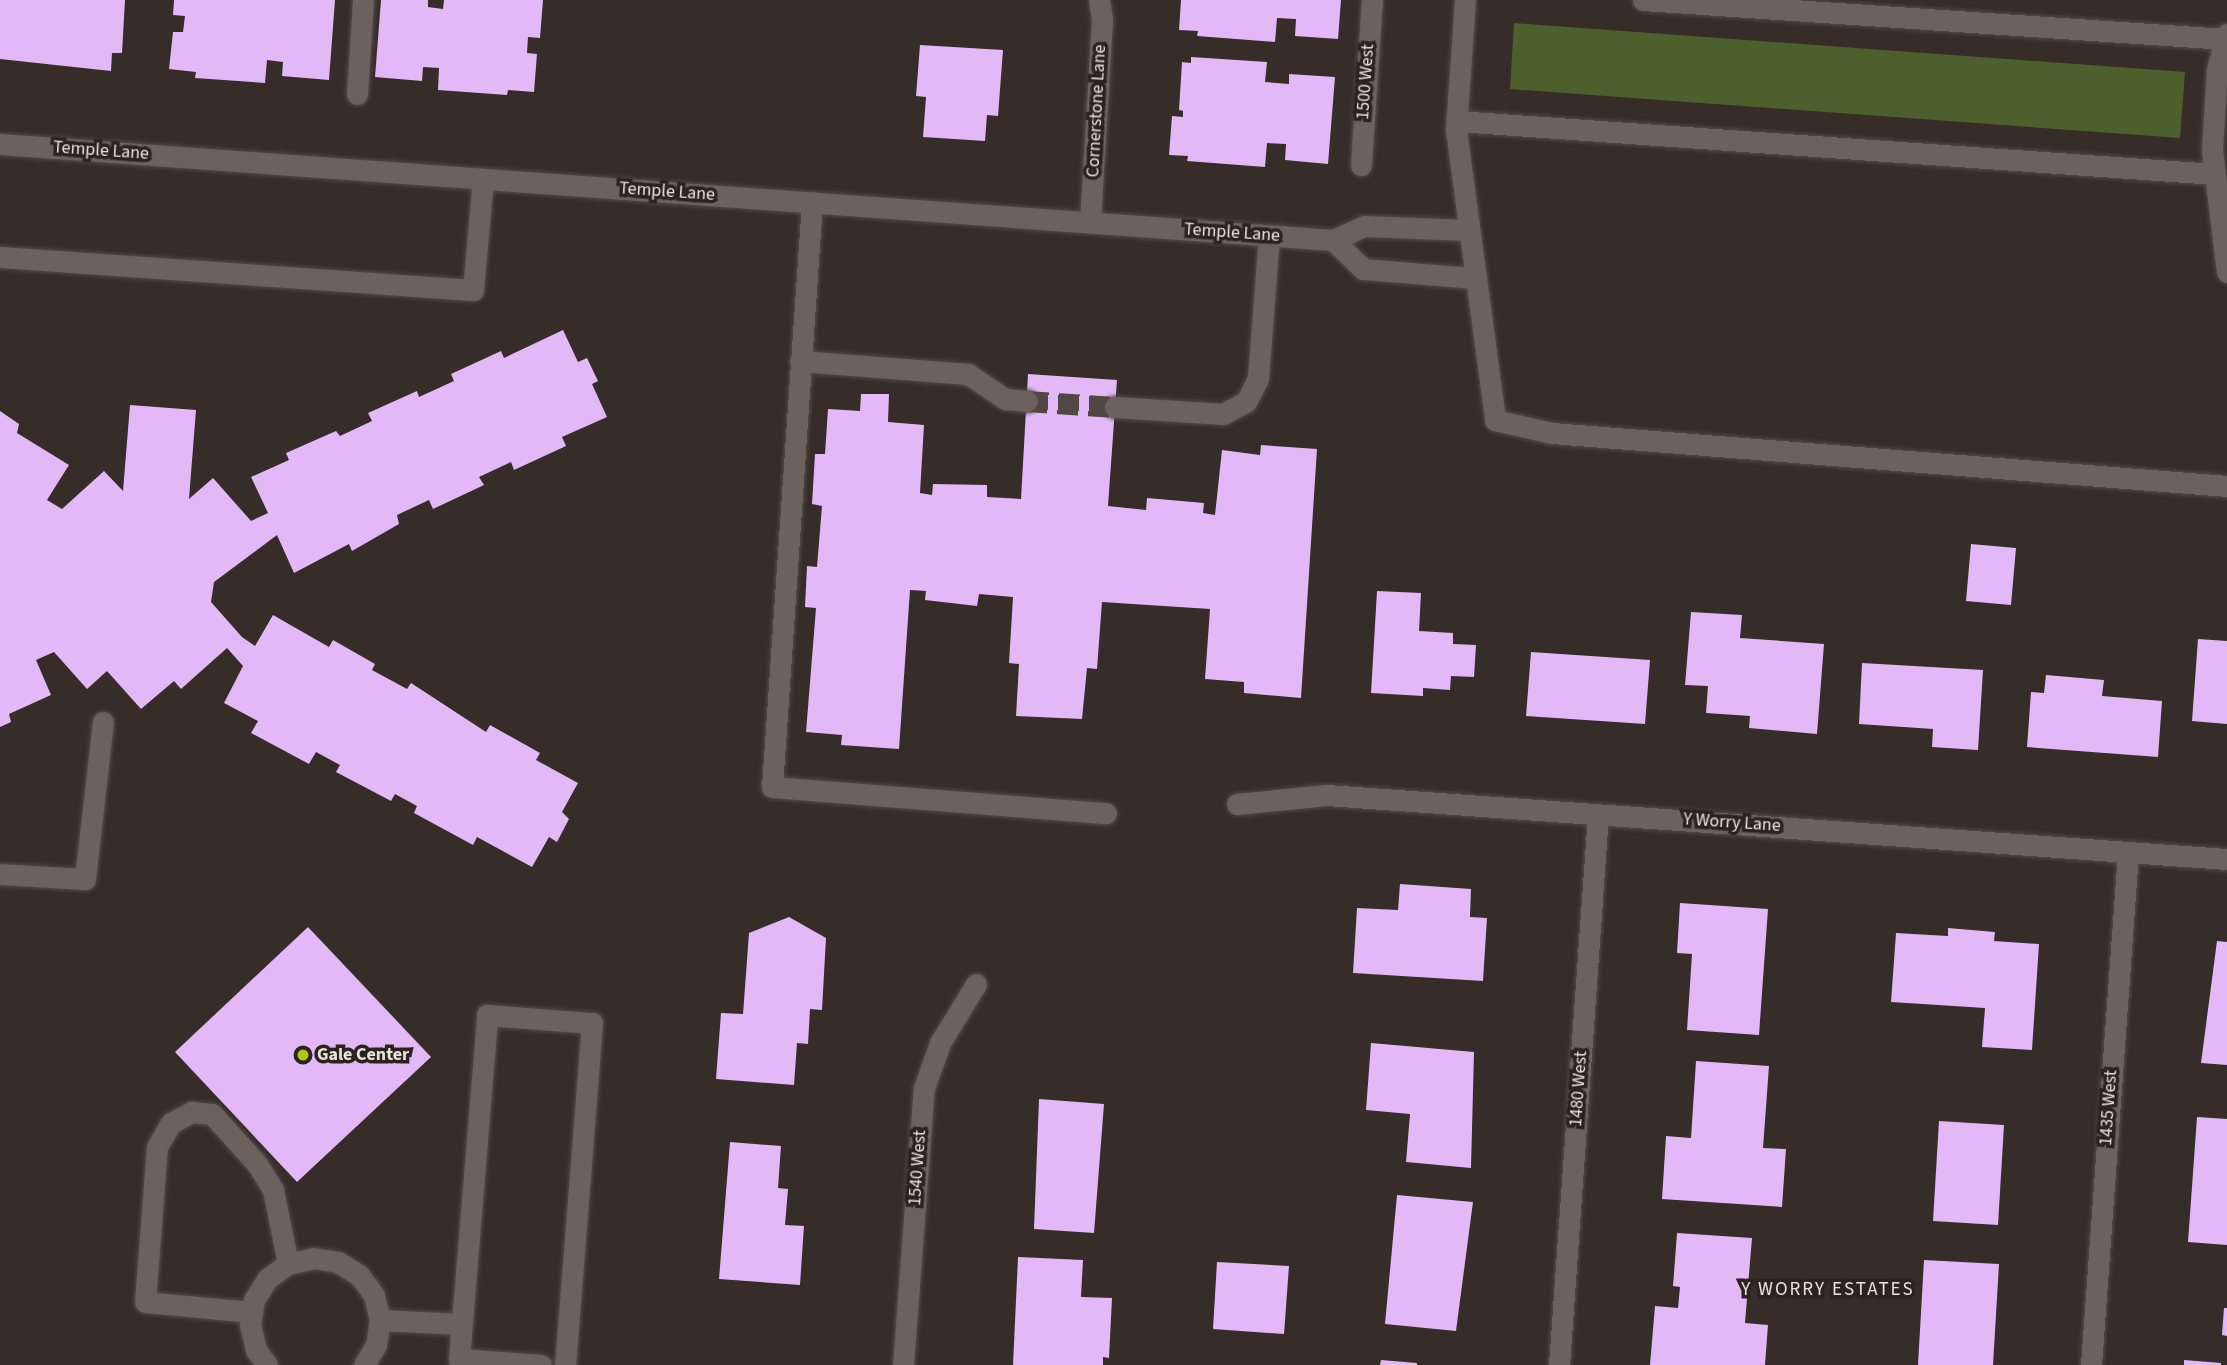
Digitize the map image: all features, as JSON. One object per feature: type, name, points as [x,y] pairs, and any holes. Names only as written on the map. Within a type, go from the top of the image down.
[{"type":"street","points":[[357,94],[363,0]]},
{"type":"street","name":"Cornerstone Lane","points":[[1090,222],[1102,19],[1099,0]]},
{"type":"street","name":"1500 West","points":[[1361,165],[1372,0]]},
{"type":"street","points":[[1465,0],[1457,121],[1466,230],[1495,420],[1552,433],[2227,486]]},
{"type":"street","points":[[1643,0],[2226,37],[2217,68],[2214,174],[2227,272]]},
{"type":"street","points":[[1457,121],[2214,174]]},
{"type":"street","name":"Temple Lane","points":[[0,144],[1333,240]]},
{"type":"street","points":[[0,257],[473,290],[483,179]]},
{"type":"street","points":[[811,202],[772,788],[1106,813]]},
{"type":"street","points":[[1466,230],[1364,226],[1333,240],[1363,269],[1473,278]]},
{"type":"street","points":[[1115,407],[1223,414],[1247,402],[1258,378],[1269,236]]},
{"type":"street","points":[[800,361],[968,374],[1005,399],[1027,401]]},
{"type":"street","points":[[0,874],[85,879],[103,722]]},
{"type":"street","name":"Y Worry Lane","points":[[1237,804],[1327,795],[2227,859]]},
{"type":"street","name":"1480 West","points":[[1559,1365],[1598,814]]},
{"type":"street","name":"1435 West","points":[[2091,1365],[2128,852]]},
{"type":"street","name":"1540 West","points":[[903,1365],[924,1088],[940,1043],[976,984]]},
{"type":"street","points":[[541,1365],[459,1359],[487,1016],[592,1024],[565,1365]]},
{"type":"street","points":[[252,1312],[145,1302],[157,1147],[171,1123],[191,1112],[212,1114],[257,1164],[273,1191],[288,1264]]},
{"type":"street","points":[[267,1365],[256,1350],[250,1325],[252,1312],[267,1279],[288,1264],[313,1258],[338,1262],[359,1275],[374,1295],[380,1320],[376,1345],[364,1365]]},
{"type":"street","points":[[380,1320],[462,1324]]},
{"type":"green space","points":[[1514,23],[2185,72],[2180,138],[1510,89]]},
{"type":"building","points":[[0,0],[125,0],[122,53],[112,53],[111,71],[0,59]]},
{"type":"building","points":[[174,0],[335,0],[329,80],[282,76],[283,62],[267,60],[265,83],[195,78],[196,72],[169,69],[173,32],[183,32],[185,16],[173,15]]},
{"type":"building","points":[[381,0],[428,0],[428,7],[443,9],[444,0],[543,0],[540,38],[528,37],[527,53],[537,54],[534,92],[508,90],[507,95],[438,90],[439,68],[423,67],[422,81],[375,77]]},
{"type":"building","points":[[1181,0],[1341,0],[1338,39],[1295,36],[1296,19],[1277,18],[1275,42],[1197,36],[1198,31],[1179,30]]},
{"type":"building","points":[[920,45],[1003,50],[998,116],[987,115],[985,141],[923,137],[926,97],[916,96]]},
{"type":"building","points":[[1191,57],[1267,62],[1265,82],[1289,84],[1289,74],[1335,77],[1328,164],[1285,160],[1286,144],[1267,143],[1265,167],[1187,161],[1188,156],[1169,155],[1172,116],[1183,117],[1183,111],[1179,110],[1182,62],[1191,63]]},
{"type":"building","points":[[563,330],[578,362],[587,358],[598,381],[592,384],[607,417],[562,437],[566,446],[514,470],[511,462],[479,477],[484,485],[433,509],[429,500],[397,515],[399,524],[352,551],[349,544],[294,573],[277,535],[214,582],[211,602],[242,637],[255,646],[273,615],[329,647],[333,640],[375,664],[372,670],[407,689],[411,683],[486,732],[490,725],[540,753],[536,760],[578,783],[562,812],[569,819],[557,842],[549,837],[532,867],[477,837],[473,845],[414,813],[417,806],[395,794],[391,801],[336,772],[340,765],[316,752],[309,764],[251,733],[258,721],[224,703],[243,666],[227,648],[181,689],[174,681],[141,709],[107,671],[87,689],[54,652],[36,660],[51,695],[9,714],[11,722],[0,727],[0,411],[19,424],[17,433],[69,465],[47,500],[62,509],[104,471],[123,491],[130,405],[196,410],[189,499],[213,478],[251,521],[268,513],[251,477],[289,460],[286,453],[336,431],[340,436],[372,421],[368,413],[417,391],[419,397],[454,381],[451,374],[501,351],[504,358]]},
{"type":"building","points":[[1028,374],[1117,380],[1108,506],[1146,510],[1147,498],[1204,503],[1203,513],[1215,515],[1222,450],[1260,455],[1261,445],[1317,449],[1301,698],[1244,693],[1244,682],[1205,679],[1210,609],[1102,602],[1097,669],[1087,668],[1082,719],[1016,716],[1019,664],[1009,663],[1013,597],[979,594],[977,606],[925,600],[926,591],[910,590],[899,749],[841,745],[842,735],[806,732],[816,608],[805,607],[807,566],[817,567],[822,506],[812,504],[815,454],[825,454],[828,409],[860,411],[861,394],[889,394],[888,422],[924,425],[920,493],[932,495],[933,484],[987,485],[987,497],[1021,499]]},
{"type":"building","points":[[1971,544],[2016,548],[2011,605],[1966,601]]},
{"type":"building","points":[[1377,591],[1421,593],[1419,631],[1453,633],[1453,644],[1476,645],[1474,677],[1451,676],[1450,690],[1423,688],[1423,696],[1371,693]]},
{"type":"building","points":[[1691,612],[1742,615],[1740,638],[1824,644],[1817,734],[1749,728],[1750,716],[1706,713],[1708,686],[1685,685]]},
{"type":"building","points":[[2198,639],[2227,641],[2227,724],[2192,721]]},
{"type":"building","points":[[1531,652],[1650,660],[1645,724],[1526,716]]},
{"type":"building","points":[[1862,663],[1983,670],[1978,750],[1932,747],[1933,729],[1859,724]]},
{"type":"building","points":[[2046,675],[2104,680],[2102,696],[2162,701],[2158,757],[2027,747],[2031,692],[2044,693]]},
{"type":"building","points":[[1400,884],[1471,889],[1470,917],[1487,918],[1483,981],[1353,973],[1357,908],[1398,910]]},
{"type":"building","points":[[1680,903],[1768,909],[1759,1035],[1687,1030],[1692,954],[1677,953]]},
{"type":"building","points":[[789,917],[826,938],[822,1010],[810,1009],[808,1044],[797,1043],[794,1085],[716,1079],[721,1013],[743,1014],[749,933]]},
{"type":"building","name":"Gale Center","points":[[308,927],[431,1057],[297,1182],[175,1052]]},
{"type":"building","points":[[1948,928],[1995,932],[1994,941],[2039,944],[2032,1050],[1982,1047],[1985,1008],[1891,1002],[1896,933],[1948,936]]},
{"type":"building","points":[[2217,941],[2227,942],[2227,1065],[2201,1063]]},
{"type":"building","points":[[1371,1043],[1474,1052],[1471,1168],[1406,1162],[1410,1114],[1366,1110]]},
{"type":"building","points":[[1696,1061],[1769,1066],[1763,1148],[1786,1149],[1782,1207],[1662,1199],[1666,1136],[1691,1138]]},
{"type":"building","points":[[1039,1099],[1104,1104],[1094,1233],[1034,1229]]},
{"type":"building","points":[[2197,1117],[2227,1119],[2227,1245],[2188,1242]]},
{"type":"building","points":[[1939,1121],[2004,1125],[1998,1225],[1933,1221]]},
{"type":"building","points":[[730,1142],[781,1146],[778,1188],[788,1189],[785,1225],[804,1226],[800,1285],[719,1279]]},
{"type":"building","points":[[1397,1195],[1473,1202],[1456,1331],[1385,1324]]},
{"type":"building","points":[[1677,1233],[1752,1238],[1745,1323],[1768,1325],[1765,1365],[1650,1365],[1655,1306],[1678,1308],[1680,1287],[1673,1286]]},
{"type":"building","points":[[1018,1257],[1083,1260],[1081,1297],[1112,1298],[1109,1358],[1103,1357],[1103,1365],[1013,1365]]},
{"type":"building","points":[[1924,1260],[1999,1264],[1993,1365],[1918,1365]]},
{"type":"building","points":[[1217,1262],[1289,1266],[1284,1334],[1213,1329]]},
{"type":"building","points":[[2224,1308],[2227,1308],[2227,1336],[2222,1335]]},
{"type":"building","points":[[1381,1360],[1417,1363],[1417,1365],[1380,1365]]},
{"type":"building","points":[[2184,1360],[2221,1363],[2221,1365],[2184,1365]]},
{"type":"tunnel","points":[[1027,401],[1115,407]]},
{"type":"place","name":"Gale Center","points":[[303,1055]]},
{"type":"district","name":"Y WORRY ESTATES","points":[[1828,1290]]}]
